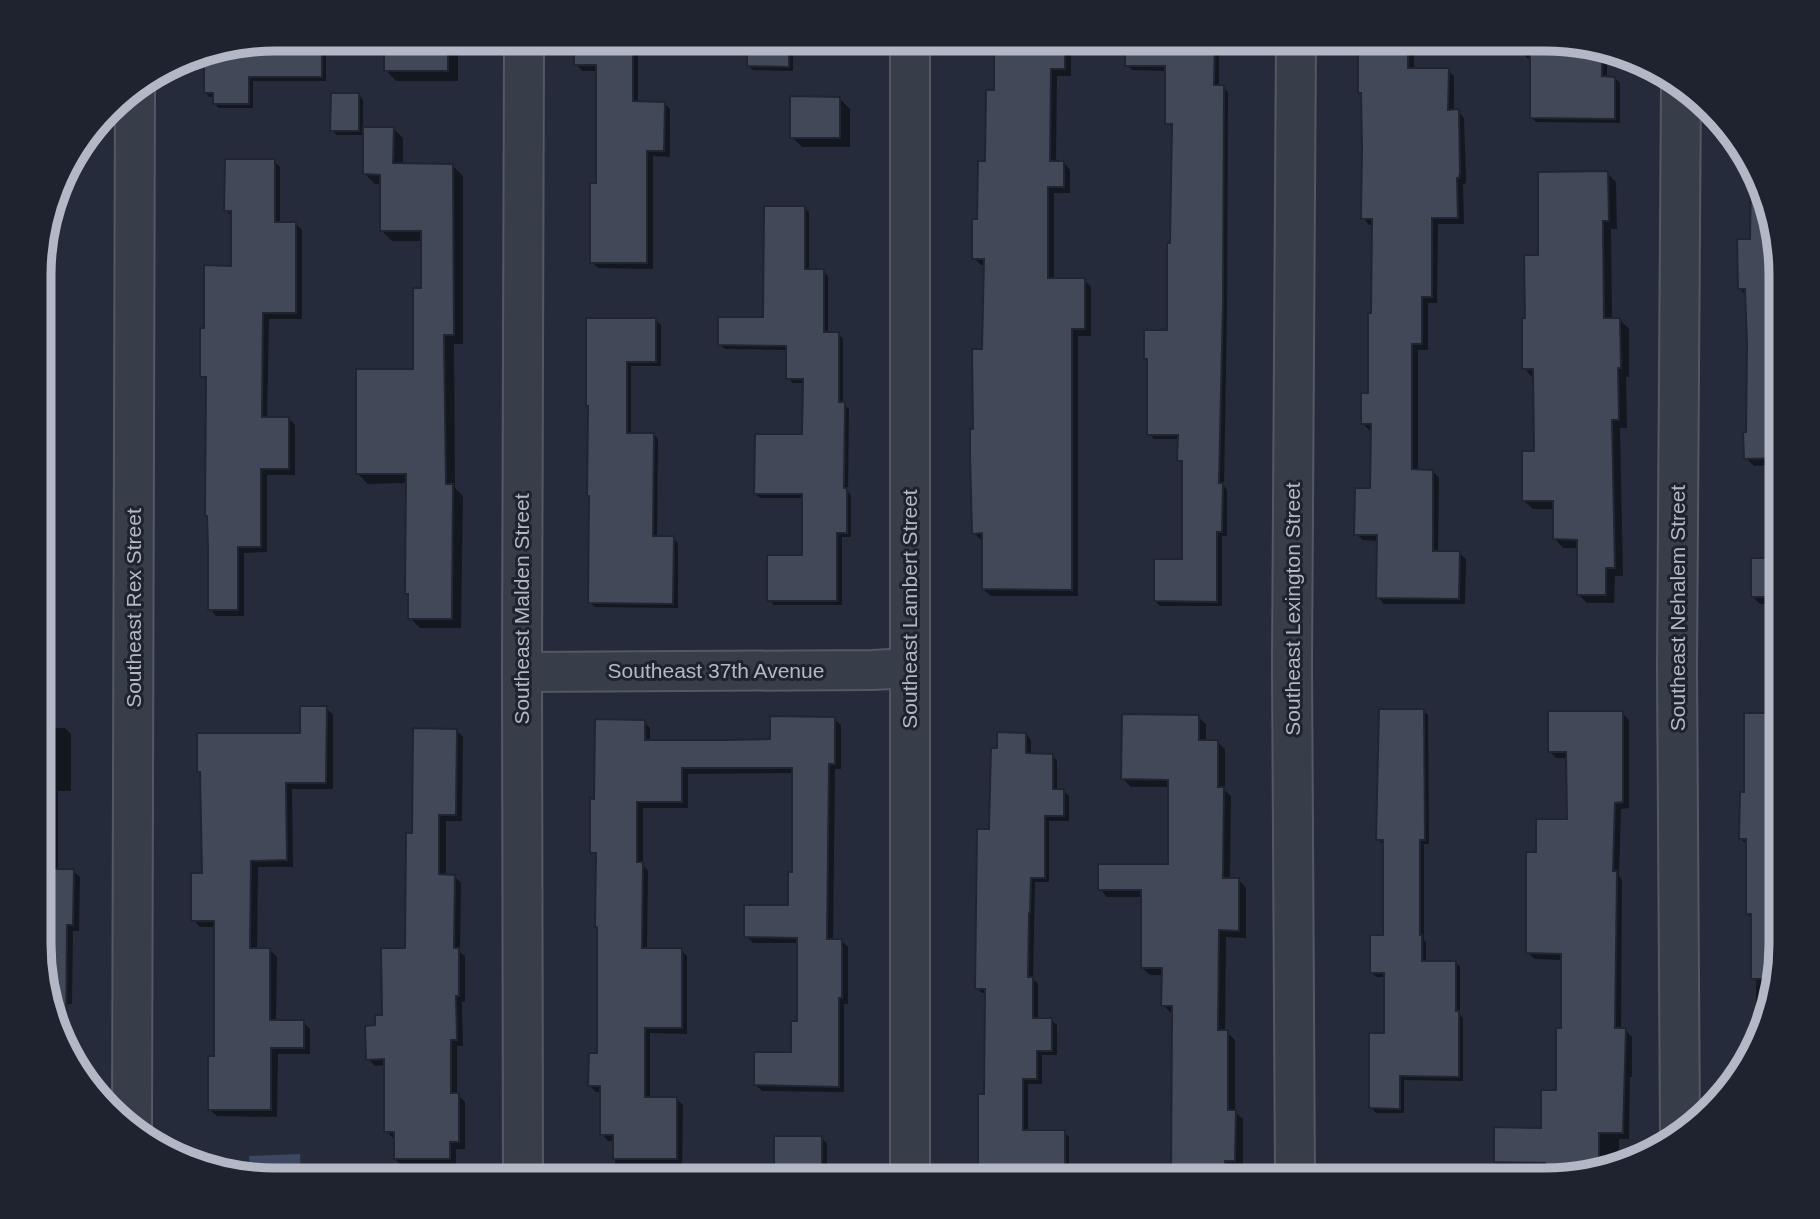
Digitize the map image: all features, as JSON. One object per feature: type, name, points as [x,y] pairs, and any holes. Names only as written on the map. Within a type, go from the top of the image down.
[{"type":"street","name":"Southeast Malden Street","points":[[523,1168],[524,51]]},
{"type":"street","name":"Southeast Lambert Street","points":[[910,51],[910,1168]]},
{"type":"street","name":"Southeast Lexington Street","points":[[1295,1168],[1292,650],[1296,51]]},
{"type":"street","name":"Southeast Nehalem Street","points":[[1680,1123],[1677,667],[1681,97]]},
{"type":"street","name":"Southeast Rex Street","points":[[132,1117],[135,100]]},
{"type":"street","name":"Southeast 37th Avenue","points":[[522,672],[910,668]]},
{"type":"water","points":[[300,1154],[301,1168],[249,1166],[249,1156]]},
{"type":"building","points":[[322,51],[322,77],[249,77],[249,104],[213,104],[213,93],[204,93],[204,62],[214,61],[216,58],[245,53]]},
{"type":"building","points":[[384,51],[448,51],[448,71],[384,71]]},
{"type":"building","points":[[574,51],[633,51],[633,101],[665,102],[664,151],[647,151],[647,263],[590,263],[590,183],[596,183],[596,65],[574,65]]},
{"type":"building","points":[[747,51],[789,51],[789,67],[747,66]]},
{"type":"building","points":[[994,51],[1065,51],[1065,69],[1051,69],[1050,161],[1064,161],[1064,187],[1048,187],[1048,278],[1085,278],[1085,329],[1072,329],[1072,590],[982,589],[982,533],[972,534],[972,349],[982,349],[984,259],[972,259],[972,219],[977,219],[978,161],[985,161],[986,90],[994,90]]},
{"type":"building","points":[[1125,51],[1215,51],[1214,85],[1224,85],[1219,483],[1223,483],[1222,532],[1217,532],[1217,602],[1154,601],[1154,559],[1182,559],[1182,461],[1177,461],[1178,435],[1147,435],[1147,359],[1144,359],[1144,330],[1167,330],[1167,243],[1170,243],[1172,124],[1165,124],[1165,66],[1125,66]]},
{"type":"building","points":[[1358,51],[1408,51],[1408,68],[1449,68],[1448,110],[1459,109],[1458,218],[1432,218],[1432,297],[1422,297],[1422,344],[1412,344],[1412,469],[1433,470],[1433,551],[1460,551],[1459,599],[1376,598],[1377,535],[1354,535],[1355,488],[1370,488],[1371,424],[1361,424],[1361,393],[1368,393],[1372,219],[1361,219],[1361,93],[1358,93]]},
{"type":"building","points":[[1530,51],[1575,53],[1602,58],[1602,76],[1615,77],[1615,119],[1530,118]]},
{"type":"building","points":[[331,93],[359,93],[359,131],[330,131]]},
{"type":"building","points":[[790,96],[840,97],[840,138],[790,138]]},
{"type":"building","points":[[363,127],[394,127],[393,163],[453,164],[454,335],[444,335],[446,484],[453,484],[452,619],[408,619],[408,594],[405,594],[406,474],[356,474],[356,369],[413,369],[413,288],[421,288],[421,231],[380,231],[380,175],[363,174]]},
{"type":"building","points":[[225,159],[275,159],[275,222],[296,222],[296,313],[263,313],[262,417],[289,417],[289,469],[261,469],[261,547],[238,547],[238,610],[208,610],[205,516],[206,377],[200,377],[200,328],[204,328],[204,265],[231,266],[231,211],[224,211]]},
{"type":"building","points":[[1608,171],[1609,221],[1603,221],[1604,318],[1620,318],[1621,368],[1618,368],[1619,420],[1612,420],[1615,568],[1606,568],[1606,595],[1577,595],[1577,540],[1553,539],[1553,501],[1522,501],[1522,451],[1534,451],[1533,369],[1522,369],[1522,318],[1525,318],[1524,255],[1538,255],[1538,172]]},
{"type":"building","points":[[1751,187],[1765,231],[1769,260],[1769,458],[1744,459],[1747,344],[1745,289],[1738,289],[1737,239],[1750,239]]},
{"type":"building","points":[[764,206],[805,206],[805,269],[824,269],[824,332],[839,332],[839,402],[845,402],[844,488],[847,488],[847,533],[837,533],[837,601],[767,601],[767,555],[802,555],[802,494],[754,494],[755,434],[802,434],[803,379],[786,379],[786,346],[718,345],[718,317],[763,317]]},
{"type":"building","points":[[586,318],[656,318],[656,362],[627,362],[627,433],[654,433],[653,536],[674,536],[673,604],[588,603]]},
{"type":"building","points":[[1751,558],[1769,558],[1769,597],[1751,597]]},
{"type":"building","points":[[300,706],[327,706],[326,783],[286,783],[287,860],[251,861],[250,948],[270,948],[270,1020],[304,1020],[304,1048],[271,1048],[271,1110],[208,1110],[208,1056],[214,1056],[214,921],[191,921],[191,873],[202,873],[197,733],[300,733]]},
{"type":"building","points":[[1379,709],[1424,709],[1425,840],[1420,840],[1422,961],[1456,961],[1456,1011],[1459,1011],[1459,1077],[1400,1076],[1400,1109],[1369,1108],[1369,1033],[1384,1033],[1384,973],[1370,973],[1370,935],[1383,935],[1383,840],[1376,840]]},
{"type":"building","points":[[1548,711],[1623,711],[1623,802],[1615,803],[1613,871],[1617,871],[1615,1028],[1626,1028],[1623,1133],[1599,1133],[1599,1161],[1560,1168],[1545,1168],[1545,1163],[1494,1162],[1494,1127],[1541,1128],[1541,1090],[1556,1090],[1556,1028],[1561,1028],[1561,954],[1526,953],[1526,852],[1536,852],[1536,819],[1567,819],[1566,752],[1548,752]]},
{"type":"building","points":[[1744,713],[1769,713],[1769,959],[1766,979],[1751,979],[1751,914],[1746,914],[1746,839],[1739,839],[1740,792],[1744,792]]},
{"type":"building","points":[[1122,714],[1199,715],[1199,740],[1218,740],[1218,787],[1224,787],[1223,878],[1239,878],[1239,931],[1219,930],[1218,1030],[1228,1030],[1228,1110],[1236,1110],[1235,1161],[1225,1161],[1225,1168],[1171,1168],[1172,1006],[1161,1006],[1162,968],[1141,968],[1141,890],[1098,890],[1098,864],[1168,864],[1168,780],[1121,779]]},
{"type":"building","points":[[770,716],[835,717],[835,764],[829,764],[827,939],[842,939],[839,1087],[754,1085],[754,1052],[791,1052],[791,1021],[797,1021],[797,938],[744,937],[744,905],[788,905],[788,872],[792,872],[792,768],[682,768],[682,802],[637,802],[637,862],[643,862],[642,948],[682,948],[682,1028],[645,1028],[645,1097],[677,1097],[677,1159],[613,1159],[613,1135],[600,1135],[600,1086],[588,1086],[589,1053],[597,1053],[596,853],[590,853],[595,719],[645,720],[645,740],[726,740],[770,739]]},
{"type":"building","points":[[413,728],[457,729],[456,815],[439,815],[439,874],[455,875],[454,948],[459,948],[457,1040],[451,1040],[451,1093],[459,1093],[459,1142],[450,1142],[450,1159],[394,1159],[394,1132],[384,1132],[384,1059],[366,1060],[365,1026],[375,1025],[375,1015],[382,1015],[381,948],[405,948],[406,833],[412,833]]},
{"type":"building","points":[[997,732],[1026,733],[1026,753],[1053,754],[1053,789],[1064,789],[1064,816],[1045,816],[1045,878],[1031,878],[1029,913],[1028,977],[1033,977],[1033,1018],[1052,1018],[1052,1051],[1037,1051],[1037,1079],[1023,1079],[1023,1130],[1065,1130],[1065,1165],[1052,1165],[1052,1168],[978,1168],[978,1094],[984,1094],[985,989],[975,989],[977,829],[989,829],[991,748],[997,748]]},
{"type":"building","points":[[51,869],[74,869],[73,925],[67,925],[66,1025],[53,974]]},
{"type":"building","points":[[774,1136],[822,1136],[822,1168],[774,1168]]}]
